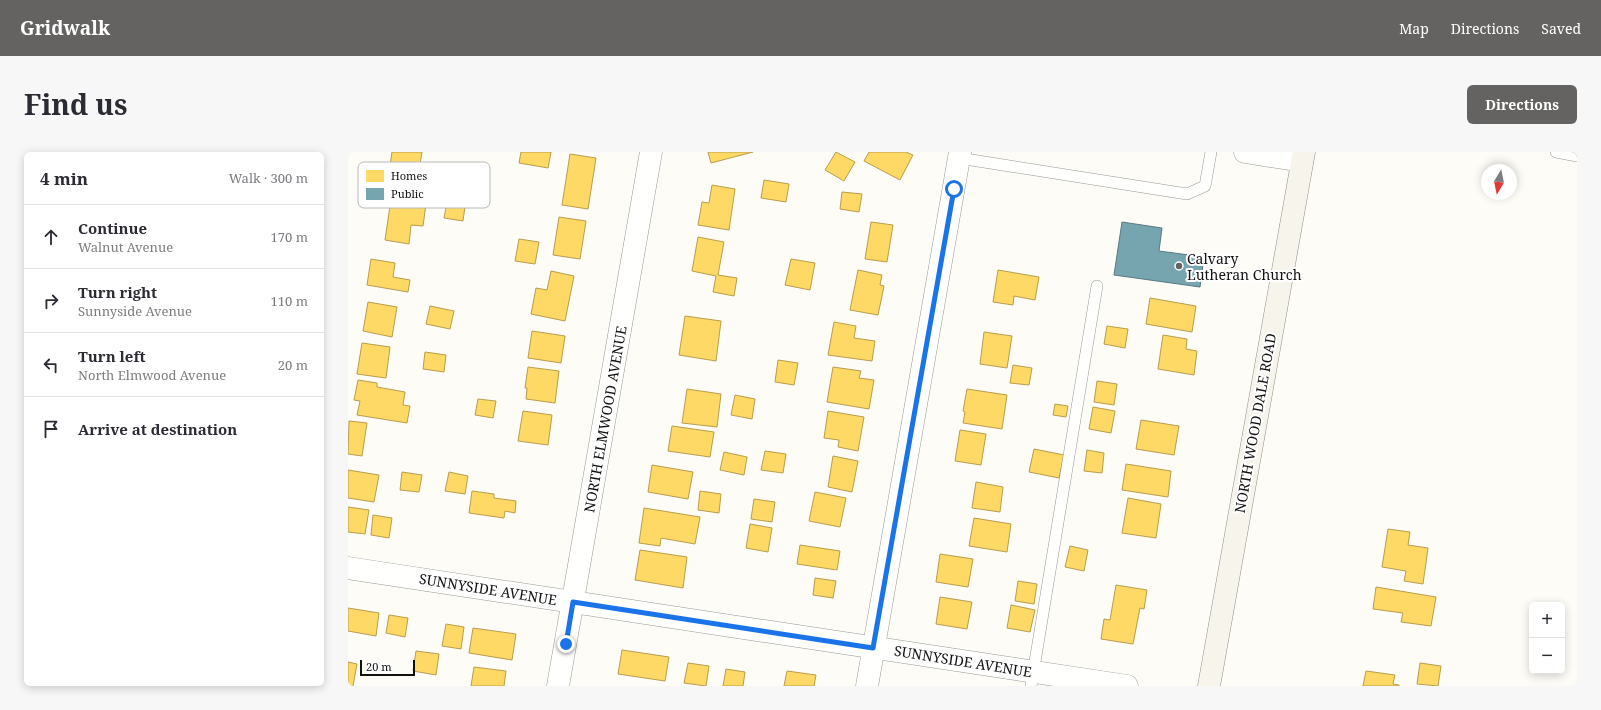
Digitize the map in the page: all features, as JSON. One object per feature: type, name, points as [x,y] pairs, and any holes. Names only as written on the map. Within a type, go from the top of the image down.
[{"type":"main road","name":"NORTH WOOD DALE ROAD","points":[[1209,686],[1303,156]]},
{"type":"street","name":"NORTH ELMWOOD AVENUE","points":[[558,686],[651,152]]},
{"type":"street","points":[[1246,152],[1303,156]]},
{"type":"street","points":[[867,686],[960,155]]},
{"type":"street","name":"SUNNYSIDE AVENUE","points":[[348,568],[873,648],[1032,679],[1127,686]]},
{"type":"lane","points":[[960,155],[1187,194],[1205,186],[1211,152]]},
{"type":"lane","points":[[1556,152],[1577,156]]},
{"type":"lane","points":[[1032,679],[1097,286]]},
{"type":"building: Homes","points":[[392,152],[422,152],[420,162],[391,162]]},
{"type":"building: Homes","points":[[521,152],[551,152],[548,168],[519,163]]},
{"type":"building: Homes","points":[[708,152],[753,152],[711,163]]},
{"type":"building: Homes","points":[[836,152],[855,162],[844,181],[825,170]]},
{"type":"building: Homes","points":[[869,152],[906,152],[913,155],[900,180],[864,161]]},
{"type":"building: Homes","points":[[570,154],[596,158],[588,209],[562,205]]},
{"type":"building: Homes","points":[[764,180],[789,184],[786,202],[761,198]]},
{"type":"building: Homes","points":[[712,185],[735,189],[729,230],[698,225],[702,202],[709,203]]},
{"type":"building: Homes","points":[[842,192],[862,194],[859,212],[840,209]]},
{"type":"building: Homes","points":[[390,208],[425,208],[423,226],[411,225],[409,244],[385,240]]},
{"type":"building: Homes","points":[[446,208],[465,208],[463,221],[444,218]]},
{"type":"building: Homes","points":[[559,217],[586,221],[580,259],[553,255]]},
{"type":"building: Homes","points":[[871,222],[893,225],[887,262],[865,259]]},
{"type":"building: Homes","points":[[698,237],[724,242],[718,275],[737,278],[734,296],[713,292],[716,276],[692,271]]},
{"type":"building: Homes","points":[[519,239],[539,242],[535,264],[515,261]]},
{"type":"building: Homes","points":[[371,259],[395,263],[393,277],[410,280],[408,292],[367,285]]},
{"type":"building: Homes","points":[[791,259],[815,263],[810,290],[785,285]]},
{"type":"building: Homes","points":[[858,270],[882,275],[880,285],[884,286],[878,315],[850,310]]},
{"type":"building: Homes","points":[[998,270],[1039,277],[1035,300],[1014,296],[1013,305],[993,302]]},
{"type":"building: Homes","points":[[551,271],[574,276],[565,321],[531,314],[536,288],[547,290]]},
{"type":"building: Homes","points":[[1150,298],[1196,306],[1192,332],[1146,324]]},
{"type":"building: Homes","points":[[368,302],[397,307],[392,337],[363,331]]},
{"type":"building: Homes","points":[[430,306],[454,311],[450,329],[426,324]]},
{"type":"building: Homes","points":[[685,316],[721,321],[716,361],[679,355]]},
{"type":"building: Homes","points":[[834,322],[856,326],[854,338],[875,341],[872,361],[828,355]]},
{"type":"building: Homes","points":[[1107,326],[1128,329],[1125,348],[1104,344]]},
{"type":"building: Homes","points":[[532,331],[565,336],[561,363],[528,358]]},
{"type":"building: Homes","points":[[984,332],[1012,336],[1007,368],[980,364]]},
{"type":"building: Homes","points":[[1163,335],[1187,339],[1186,349],[1197,351],[1194,375],[1158,369]]},
{"type":"building: Homes","points":[[362,343],[390,347],[386,378],[357,374]]},
{"type":"building: Homes","points":[[425,352],[446,355],[444,372],[423,369]]},
{"type":"building: Homes","points":[[778,360],[798,363],[794,385],[775,382]]},
{"type":"building: Homes","points":[[1013,365],[1032,368],[1029,385],[1010,383]]},
{"type":"building: Homes","points":[[528,367],[559,371],[555,403],[526,399],[527,388],[525,388]]},
{"type":"building: Homes","points":[[833,367],[861,371],[859,378],[874,380],[869,409],[827,402]]},
{"type":"building: Homes","points":[[358,380],[377,383],[377,387],[405,392],[403,405],[410,406],[407,423],[357,415],[360,401],[354,400]]},
{"type":"building: Homes","points":[[1097,381],[1117,384],[1114,405],[1094,402]]},
{"type":"building: Homes","points":[[687,389],[721,394],[717,427],[682,423]]},
{"type":"building: Homes","points":[[967,389],[1007,395],[1002,429],[963,423],[965,412],[963,411]]},
{"type":"building: Homes","points":[[735,395],[755,399],[752,419],[731,415]]},
{"type":"building: Homes","points":[[478,399],[496,401],[493,418],[475,415]]},
{"type":"building: Homes","points":[[1055,404],[1068,406],[1066,417],[1053,415]]},
{"type":"building: Homes","points":[[1093,407],[1115,411],[1111,433],[1089,429]]},
{"type":"building: Homes","points":[[523,411],[552,415],[548,445],[518,441]]},
{"type":"building: Homes","points":[[828,411],[864,417],[858,451],[838,447],[839,440],[824,438]]},
{"type":"building: Homes","points":[[1141,420],[1179,426],[1174,455],[1136,449]]},
{"type":"building: Homes","points":[[349,421],[367,423],[362,456],[348,454]]},
{"type":"building: Homes","points":[[672,426],[714,432],[710,457],[668,451]]},
{"type":"building: Homes","points":[[960,430],[986,434],[981,465],[955,461]]},
{"type":"building: Homes","points":[[1034,449],[1064,455],[1059,478],[1029,472]]},
{"type":"building: Homes","points":[[1087,450],[1104,453],[1102,473],[1084,471]]},
{"type":"building: Homes","points":[[765,451],[786,454],[783,473],[761,470]]},
{"type":"building: Homes","points":[[724,452],[747,457],[744,475],[720,470]]},
{"type":"building: Homes","points":[[833,456],[858,461],[852,492],[828,487]]},
{"type":"building: Homes","points":[[1126,464],[1171,471],[1168,497],[1122,490]]},
{"type":"building: Homes","points":[[652,465],[693,472],[688,499],[648,492]]},
{"type":"building: Homes","points":[[348,470],[379,475],[374,502],[348,498]]},
{"type":"building: Homes","points":[[402,472],[422,475],[419,492],[400,490]]},
{"type":"building: Homes","points":[[449,472],[468,476],[465,494],[445,491]]},
{"type":"building: Homes","points":[[976,482],[1003,487],[1000,512],[972,508]]},
{"type":"building: Homes","points":[[472,491],[494,494],[494,498],[516,501],[515,513],[505,511],[504,518],[469,513]]},
{"type":"building: Homes","points":[[700,491],[721,494],[719,513],[698,510]]},
{"type":"building: Homes","points":[[815,492],[846,498],[840,527],[809,521]]},
{"type":"building: Homes","points":[[1128,498],[1161,504],[1156,538],[1122,533]]},
{"type":"building: Homes","points":[[754,499],[775,502],[772,522],[751,519]]},
{"type":"building: Homes","points":[[348,507],[369,510],[365,534],[348,532]]},
{"type":"building: Homes","points":[[644,508],[700,517],[695,544],[661,538],[660,546],[639,543]]},
{"type":"building: Homes","points":[[373,515],[392,518],[389,538],[371,535]]},
{"type":"building: Homes","points":[[974,518],[1011,524],[1007,552],[969,546]]},
{"type":"building: Homes","points":[[750,524],[772,528],[768,552],[746,548]]},
{"type":"building: Homes","points":[[1388,529],[1410,532],[1408,545],[1428,548],[1423,584],[1404,581],[1406,571],[1382,567]]},
{"type":"building: Homes","points":[[800,545],[840,551],[837,570],[797,564]]},
{"type":"building: Homes","points":[[1070,546],[1088,550],[1084,571],[1065,567]]},
{"type":"building: Homes","points":[[640,550],[687,557],[683,588],[635,580]]},
{"type":"building: Homes","points":[[940,554],[973,559],[968,587],[936,582]]},
{"type":"building: Homes","points":[[815,578],[836,581],[833,598],[813,595]]},
{"type":"building: Homes","points":[[1018,581],[1037,584],[1034,604],[1015,601]]},
{"type":"building: Homes","points":[[1116,585],[1147,590],[1144,609],[1140,608],[1133,644],[1101,639],[1104,619],[1110,620]]},
{"type":"building: Homes","points":[[1376,587],[1436,597],[1431,626],[1401,622],[1403,613],[1373,609]]},
{"type":"building: Homes","points":[[940,597],[972,602],[967,629],[936,624]]},
{"type":"building: Homes","points":[[1011,605],[1035,610],[1030,632],[1007,628]]},
{"type":"building: Homes","points":[[348,608],[379,613],[376,636],[348,631]]},
{"type":"building: Homes","points":[[389,615],[408,618],[405,637],[386,633]]},
{"type":"building: Homes","points":[[446,624],[464,627],[461,649],[442,646]]},
{"type":"building: Homes","points":[[473,628],[516,634],[512,660],[469,653]]},
{"type":"building: Homes","points":[[622,650],[669,657],[665,681],[618,674]]},
{"type":"building: Homes","points":[[416,651],[439,654],[436,675],[413,671]]},
{"type":"building: Homes","points":[[348,662],[357,664],[353,686],[348,686]]},
{"type":"building: Homes","points":[[688,663],[709,666],[706,686],[684,683]]},
{"type":"building: Homes","points":[[1420,663],[1441,666],[1438,686],[1417,684]]},
{"type":"building: Homes","points":[[474,667],[506,671],[504,686],[471,686]]},
{"type":"building: Homes","points":[[726,669],[745,672],[743,686],[723,686]]},
{"type":"building: Homes","points":[[787,671],[816,675],[814,686],[784,686]]},
{"type":"building: Homes","points":[[1366,671],[1395,675],[1393,684],[1399,686],[1363,686]]},
{"type":"building: Public","points":[[1122,222],[1162,228],[1159,251],[1204,257],[1200,287],[1114,275]]},
{"type":"place","name":"Calvary Lutheran Church","points":[[1179,266]]},
{"type":"route","points":[[566,644],[573,602],[873,648],[954,189]]}]
